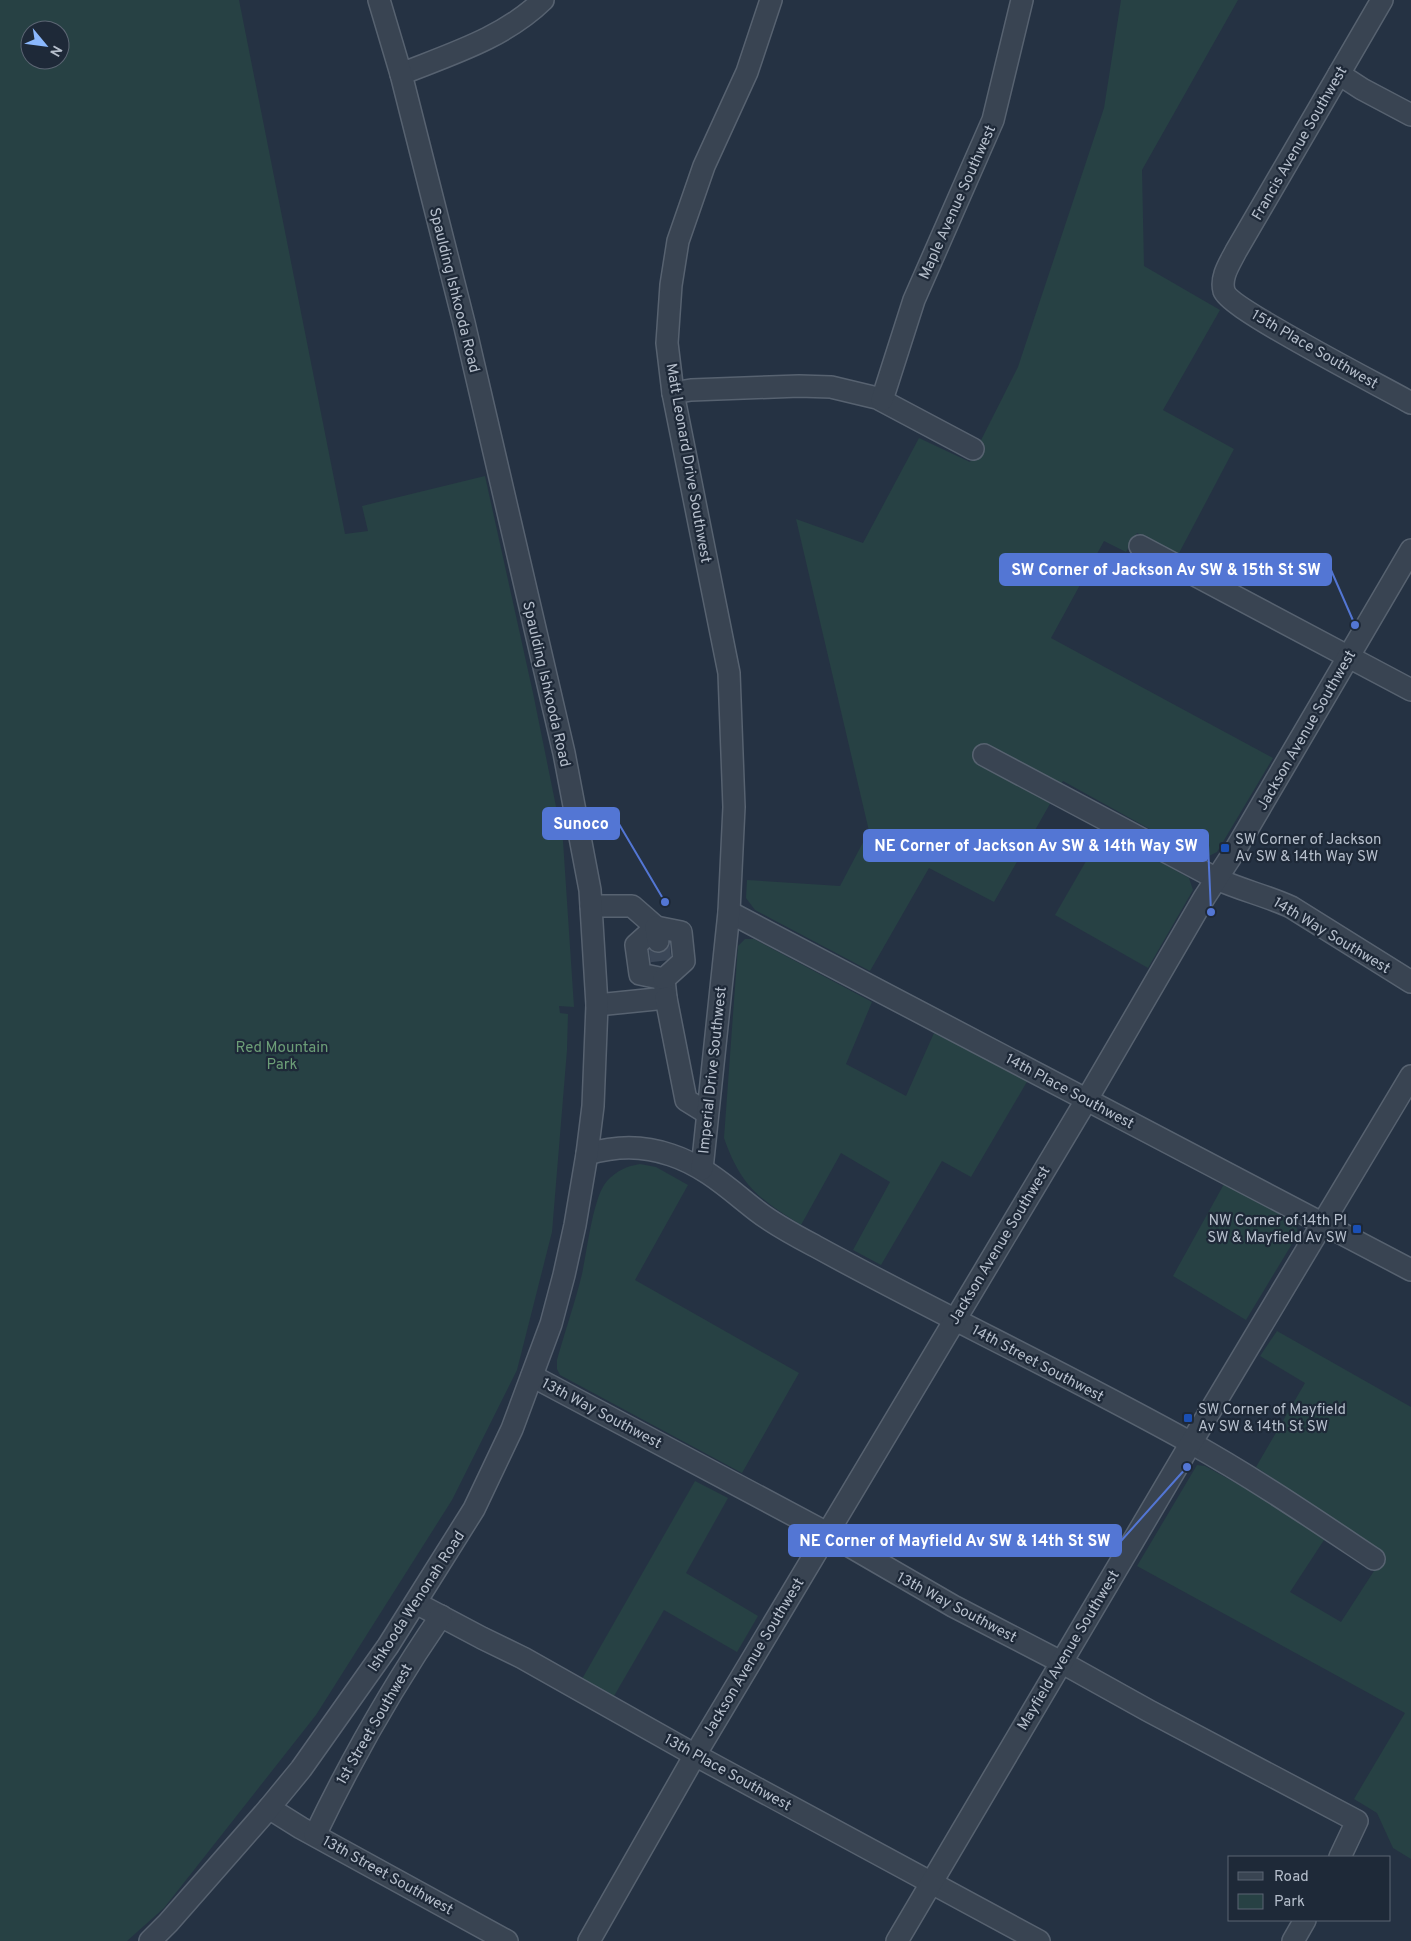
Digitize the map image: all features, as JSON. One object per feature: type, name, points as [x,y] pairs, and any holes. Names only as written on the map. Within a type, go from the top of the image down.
[{"type":"street","name":"Spaulding Ishkooda Road","points":[[379,0],[401,74],[464,323],[562,744],[590,890],[597,1005],[593,1098],[587,1154],[576,1225],[564,1275],[551,1324],[532,1376]]},
{"type":"street","points":[[401,74],[478,43],[532,11],[543,0]]},
{"type":"street","name":"Matt Leonard Drive Southwest","points":[[729,912],[734,808],[729,673],[673,393],[667,343],[671,285],[678,241],[704,166],[747,72],[771,0]]},
{"type":"street","name":"Maple Avenue Southwest","points":[[882,400],[914,300],[993,120],[1022,0]]},
{"type":"street","name":"Francis Avenue Southwest","points":[[1223,289],[1225,274],[1236,251],[1382,0]]},
{"type":"street","points":[[1339,74],[1362,89],[1411,115]]},
{"type":"street","name":"15th Place Southwest","points":[[1223,289],[1228,298],[1245,309],[1411,403]]},
{"type":"street","points":[[673,393],[691,390],[799,386],[832,387],[882,400],[973,448]]},
{"type":"street","points":[[1140,546],[1411,690]]},
{"type":"street","name":"Jackson Avenue Southwest","points":[[589,1941],[695,1755],[1087,1099],[1411,550]]},
{"type":"street","name":"14th Way Southwest","points":[[984,755],[1217,879],[1244,891],[1270,898],[1291,907],[1411,982]]},
{"type":"street","points":[[591,906],[632,906],[661,962],[686,1100],[708,1113]]},
{"type":"street","name":"14th Place Southwest","points":[[729,912],[1411,1270]]},
{"type":"street","name":"Imperial Drive Southwest","points":[[587,1154],[631,1146],[672,1155],[702,1169],[729,912]]},
{"type":"street","points":[[597,1005],[661,962]]},
{"type":"street","name":"Mayfield Avenue Southwest","points":[[897,1941],[1190,1443],[1411,1076]]},
{"type":"street","name":"14th Street Southwest","points":[[702,1169],[774,1223],[1190,1443],[1267,1488],[1374,1559]]},
{"type":"street","name":"13th Way Southwest","points":[[532,1376],[827,1534],[953,1606],[1357,1821],[1340,1856]]},
{"type":"street","name":"Ishkooda Wenonah Road","points":[[269,1808],[348,1706],[416,1603],[474,1509],[509,1436],[532,1376]]},
{"type":"street","name":"13th Place Southwest","points":[[416,1603],[523,1658],[695,1755],[1039,1941]]},
{"type":"street","name":"1st Street Southwest","points":[[315,1835],[335,1793],[386,1700],[441,1616]]},
{"type":"street","points":[[150,1941],[269,1808]]},
{"type":"street","name":"13th Street Southwest","points":[[269,1808],[507,1941]]},
{"type":"street","points":[[1292,1941],[1304,1921]]},
{"type":"green space","name":"Red Mountain Park","points":[[0,0],[239,0],[345,534],[368,531],[362,506],[485,476],[533,693],[563,841],[574,1007],[559,1006],[560,1013],[568,1014],[567,1050],[552,1232],[517,1370],[452,1500],[316,1715],[164,1908],[127,1941],[0,1941]]},
{"type":"green space","points":[[1121,0],[1238,0],[1142,170],[1144,266],[1220,310],[1163,410],[1234,449],[1178,555],[1137,533],[1126,552],[1104,541],[1051,638],[1273,758],[1217,852],[1209,856],[1193,853],[1063,781],[994,902],[929,868],[870,971],[755,910],[746,898],[747,880],[840,886],[869,831],[796,519],[863,543],[919,438],[970,462],[1018,367],[1104,108]]},
{"type":"green space","points":[[1104,830],[1189,878],[1193,890],[1148,968],[1055,915]]},
{"type":"green space","points":[[745,939],[754,939],[872,1002],[846,1064],[906,1096],[934,1033],[1028,1080],[971,1177],[942,1161],[881,1265],[853,1250],[890,1182],[841,1153],[801,1225],[773,1207],[744,1180],[730,1154],[724,1138],[738,946]]},
{"type":"green space","points":[[640,1164],[656,1167],[688,1185],[635,1280],[799,1373],[742,1473],[560,1375],[557,1369],[557,1360],[582,1274],[594,1211],[602,1188],[614,1174]]},
{"type":"green space","points":[[1224,1184],[1288,1217],[1296,1225],[1298,1234],[1246,1320],[1173,1276]]},
{"type":"green space","points":[[1277,1331],[1411,1407],[1411,1859],[1393,1848],[1377,1813],[1354,1799],[1405,1713],[1137,1566],[1197,1465],[1205,1466],[1252,1492],[1326,1537],[1290,1592],[1341,1622],[1385,1554],[1256,1467],[1305,1383],[1260,1356]]},
{"type":"green space","points":[[695,1481],[728,1498],[686,1573],[758,1616],[737,1652],[664,1610],[614,1696],[582,1679]]},
{"type":"tunnel","points":[[659,944],[661,961]]},
{"type":"place","name":"SW Corner of Jackson Av SW & 15th St SW","points":[[1355,625]]},
{"type":"place","name":"SW Corner of Jackson Av SW & 14th Way SW","points":[[1225,848]]},
{"type":"place","name":"Sunoco","points":[[665,902]]},
{"type":"place","name":"NE Corner of Jackson Av SW & 14th Way SW","points":[[1211,912]]},
{"type":"place","name":"NW Corner of 14th Pl SW & Mayfield Av SW","points":[[1357,1229]]},
{"type":"place","name":"SW Corner of Mayfield Av SW & 14th St SW","points":[[1188,1418]]},
{"type":"place","name":"NE Corner of Mayfield Av SW & 14th St SW","points":[[1187,1467]]}]
